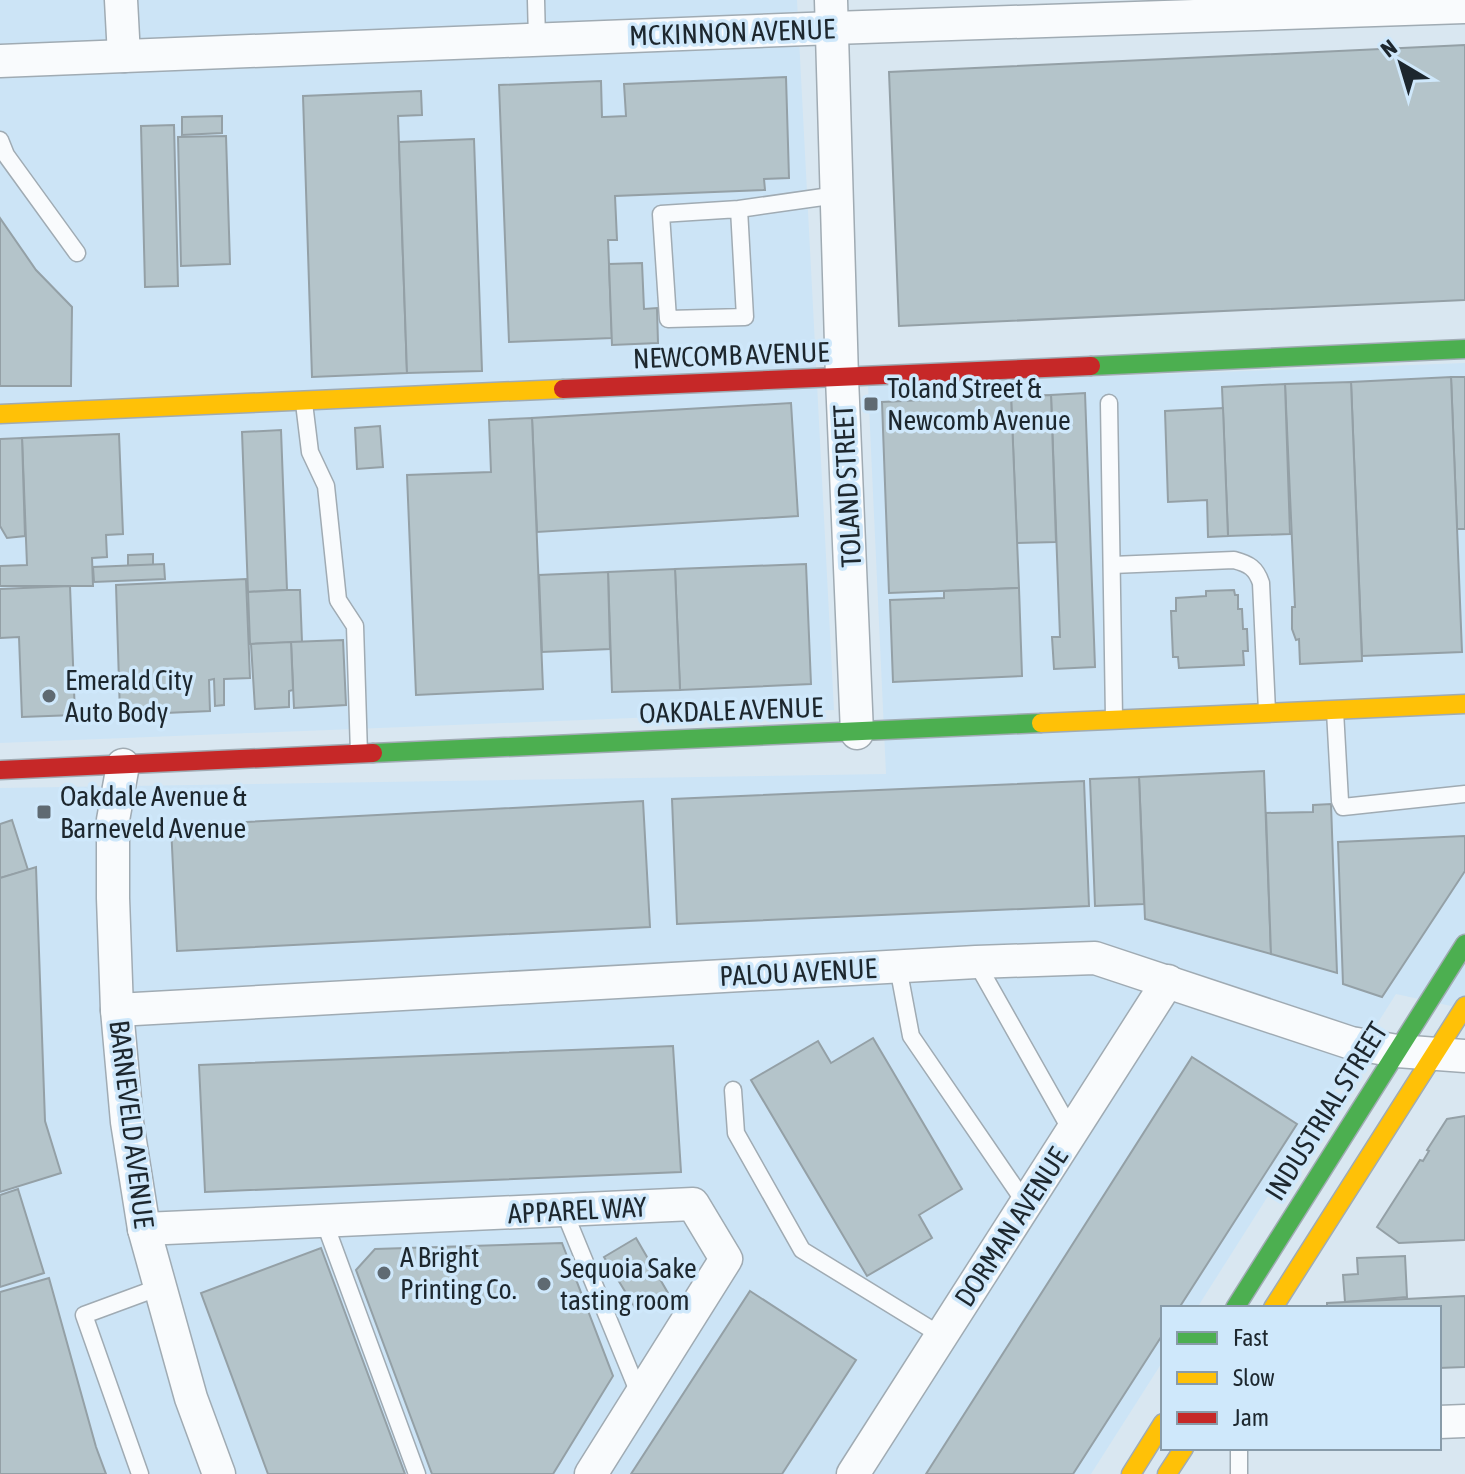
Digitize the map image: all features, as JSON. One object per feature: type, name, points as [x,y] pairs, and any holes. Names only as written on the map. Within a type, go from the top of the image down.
[{"type":"street","points":[[121,0],[124,56]]},
{"type":"street","name":"MCKINNON AVENUE","points":[[0,61],[537,40],[832,14],[1465,7]]},
{"type":"street","name":"TOLAND STREET","points":[[832,14],[842,378],[857,733]]},
{"type":"street","name":"NEWCOMB AVENUE","points":[[0,414],[1465,349]]},
{"type":"street","name":"OAKDALE AVENUE","points":[[1,768],[359,755],[1465,704]]},
{"type":"street","name":"BARNEVELD AVENUE","points":[[123,765],[113,820],[113,898],[117,1010],[127,1122],[144,1229],[191,1398],[219,1474]]},
{"type":"street","name":"INDUSTRIAL STREET","points":[[1236,1306],[1465,944]]},
{"type":"street","name":"PALOU AVENUE","points":[[117,1010],[1095,958],[1351,1043],[1397,1051],[1450,1055]]},
{"type":"street","name":"DORMAN AVENUE","points":[[853,1474],[1168,981]]},
{"type":"street","points":[[1274,1306],[1450,1055],[1465,1006]]},
{"type":"street","name":"APPAREL WAY","points":[[144,1229],[693,1204],[726,1259],[591,1474]]},
{"type":"street","points":[[1441,1422],[1465,1421]]},
{"type":"street","points":[[1131,1474],[1161,1426]]},
{"type":"street","points":[[1167,1474],[1183,1450]]},
{"type":"lane","points":[[536,0],[537,40]]},
{"type":"lane","points":[[0,140],[6,155],[77,253]]},
{"type":"lane","points":[[739,209],[745,317],[668,319],[661,214],[739,209],[837,195]]},
{"type":"lane","points":[[304,401],[310,452],[326,486],[338,600],[355,626],[359,755]]},
{"type":"lane","points":[[1109,403],[1114,720]]},
{"type":"lane","points":[[1112,565],[1234,560],[1248,563],[1257,572],[1261,583],[1267,712]]},
{"type":"lane","points":[[1334,709],[1340,801],[1343,807],[1465,794]]},
{"type":"lane","points":[[976,962],[1072,1132]]},
{"type":"lane","points":[[898,967],[911,1036],[1026,1204]]},
{"type":"lane","points":[[733,1090],[736,1133],[802,1250],[942,1336]]},
{"type":"lane","points":[[564,1211],[640,1396]]},
{"type":"lane","points":[[324,1221],[417,1474]]},
{"type":"lane","points":[[140,1474],[84,1315],[160,1287]]},
{"type":"lane","points":[[1239,1450],[1239,1474]]},
{"type":"shaded area","points":[[0,0],[797,0],[834,710],[0,743]]},
{"type":"shaded area","points":[[1465,363],[1465,1009],[1396,994],[1198,1306],[1161,1306],[1161,1364],[1091,1474],[0,1474],[0,788],[886,774],[868,385]]},
{"type":"building","points":[[1465,45],[1465,300],[899,326],[889,72]]},
{"type":"building","points":[[786,77],[789,178],[764,179],[765,190],[615,196],[617,240],[608,240],[612,338],[509,342],[499,85],[601,81],[604,117],[626,116],[624,84]]},
{"type":"building","points":[[421,91],[422,115],[398,116],[407,373],[312,377],[303,96]]},
{"type":"building","points":[[222,116],[222,133],[182,135],[182,117]]},
{"type":"building","points":[[174,125],[178,286],[145,287],[141,126]]},
{"type":"building","points":[[226,136],[230,264],[181,266],[178,137]]},
{"type":"building","points":[[474,139],[482,371],[407,373],[399,142]]},
{"type":"building","points":[[0,218],[36,270],[72,307],[71,386],[0,386]]},
{"type":"building","points":[[642,263],[644,309],[657,308],[658,343],[612,345],[609,264]]},
{"type":"building","points":[[1451,377],[1465,377],[1465,529],[1457,529]]},
{"type":"building","points":[[1451,377],[1462,652],[1362,656],[1351,382]]},
{"type":"building","points":[[1351,382],[1362,661],[1300,664],[1299,639],[1296,640],[1292,629],[1292,607],[1295,607],[1285,384]]},
{"type":"building","points":[[1285,384],[1290,534],[1228,536],[1222,387]]},
{"type":"building","points":[[1085,393],[1095,667],[1054,669],[1052,637],[1060,637],[1051,395]]},
{"type":"building","points":[[1051,395],[1056,542],[1017,543],[1011,396]]},
{"type":"building","points":[[1011,396],[1019,588],[889,593],[882,402]]},
{"type":"building","points":[[791,403],[798,516],[537,532],[532,418]]},
{"type":"building","points":[[1223,408],[1228,536],[1208,537],[1207,500],[1168,502],[1165,411]]},
{"type":"building","points":[[532,418],[543,689],[416,695],[407,475],[491,472],[489,420]]},
{"type":"building","points":[[380,426],[383,467],[357,469],[355,428]]},
{"type":"building","points":[[281,430],[287,590],[248,592],[242,432]]},
{"type":"building","points":[[119,434],[123,534],[106,535],[107,557],[92,558],[93,586],[0,586],[0,566],[27,565],[22,438]]},
{"type":"building","points":[[22,438],[25,536],[7,538],[0,526],[0,439]]},
{"type":"building","points":[[153,554],[153,565],[128,566],[128,555]]},
{"type":"building","points":[[164,564],[165,579],[94,582],[93,567]]},
{"type":"building","points":[[806,564],[811,684],[680,690],[675,569]]},
{"type":"building","points":[[675,569],[680,690],[612,692],[608,572]]},
{"type":"building","points":[[608,572],[610,649],[542,652],[539,575]]},
{"type":"building","points":[[246,579],[250,678],[224,679],[224,705],[215,706],[214,679],[209,680],[210,711],[120,715],[116,585]]},
{"type":"building","points":[[70,586],[75,715],[22,717],[19,637],[0,638],[0,589]]},
{"type":"building","points":[[1019,588],[1022,676],[893,682],[890,600],[944,598],[944,591]]},
{"type":"building","points":[[300,590],[302,642],[250,644],[248,592]]},
{"type":"building","points":[[1234,590],[1238,595],[1238,609],[1242,609],[1243,629],[1247,629],[1248,651],[1243,651],[1244,665],[1179,668],[1178,657],[1173,657],[1171,611],[1176,611],[1176,598],[1206,596],[1206,591]]},
{"type":"building","points":[[343,640],[346,705],[294,708],[291,642]]},
{"type":"building","points":[[291,642],[293,690],[289,691],[289,707],[255,709],[251,644]]},
{"type":"building","points":[[1264,771],[1271,954],[1145,919],[1139,777]]},
{"type":"building","points":[[1139,777],[1144,904],[1095,906],[1090,779]]},
{"type":"building","points":[[1084,781],[1089,906],[677,924],[672,799]]},
{"type":"building","points":[[643,801],[650,927],[177,951],[171,826]]},
{"type":"building","points":[[1331,804],[1337,973],[1271,954],[1266,813],[1313,812],[1313,805]]},
{"type":"building","points":[[12,820],[28,870],[0,878],[0,824]]},
{"type":"building","points":[[1465,836],[1465,871],[1382,997],[1343,984],[1338,842]]},
{"type":"building","points":[[36,867],[45,1121],[61,1173],[0,1192],[0,878]]},
{"type":"building","points":[[873,1038],[962,1189],[919,1215],[932,1238],[867,1276],[751,1080],[818,1041],[831,1063]]},
{"type":"building","points":[[673,1046],[681,1172],[205,1192],[199,1065]]},
{"type":"building","points":[[1192,1057],[1297,1124],[1180,1306],[1161,1306],[1161,1337],[1073,1474],[926,1474]]},
{"type":"building","points":[[1465,1116],[1465,1240],[1399,1243],[1377,1227],[1420,1160],[1423,1161],[1447,1119]]},
{"type":"building","points":[[18,1189],[44,1273],[0,1287],[0,1195]]},
{"type":"building","points":[[636,1238],[668,1293],[637,1311],[604,1257]]},
{"type":"building","points":[[562,1243],[613,1376],[553,1474],[432,1474],[356,1270],[375,1249]]},
{"type":"building","points":[[321,1248],[405,1474],[268,1474],[201,1293]]},
{"type":"building","points":[[1405,1256],[1407,1297],[1345,1302],[1343,1275],[1358,1274],[1357,1258]]},
{"type":"building","points":[[49,1278],[106,1474],[0,1474],[0,1292]]},
{"type":"building","points":[[750,1291],[856,1360],[782,1474],[631,1474]]},
{"type":"building","points":[[1465,1296],[1465,1367],[1441,1368],[1441,1306],[1327,1306],[1327,1303]]},
{"type":"traffic: fast","points":[[1091,366],[1465,349]]},
{"type":"traffic: fast","points":[[373,753],[1041,723]]},
{"type":"traffic: fast","points":[[1236,1306],[1465,944]]},
{"type":"traffic: slow","points":[[0,414],[563,389]]},
{"type":"traffic: slow","points":[[1041,723],[1465,704]]},
{"type":"traffic: slow","points":[[1274,1306],[1465,1006]]},
{"type":"traffic: slow","points":[[1131,1474],[1161,1426]]},
{"type":"traffic: slow","points":[[1167,1474],[1183,1450]]},
{"type":"traffic: jam","points":[[563,389],[1091,366]]},
{"type":"traffic: jam","points":[[0,770],[373,753]]},
{"type":"place","name":"Toland Street & Newcomb Avenue","points":[[871,404]]},
{"type":"place","name":"Emerald City Auto Body","points":[[49,696]]},
{"type":"place","name":"Oakdale Avenue & Barneveld Avenue","points":[[44,812]]},
{"type":"place","name":"A Bright Printing Co.","points":[[384,1273]]},
{"type":"place","name":"Sequoia Sake tasting room","points":[[544,1284]]}]
